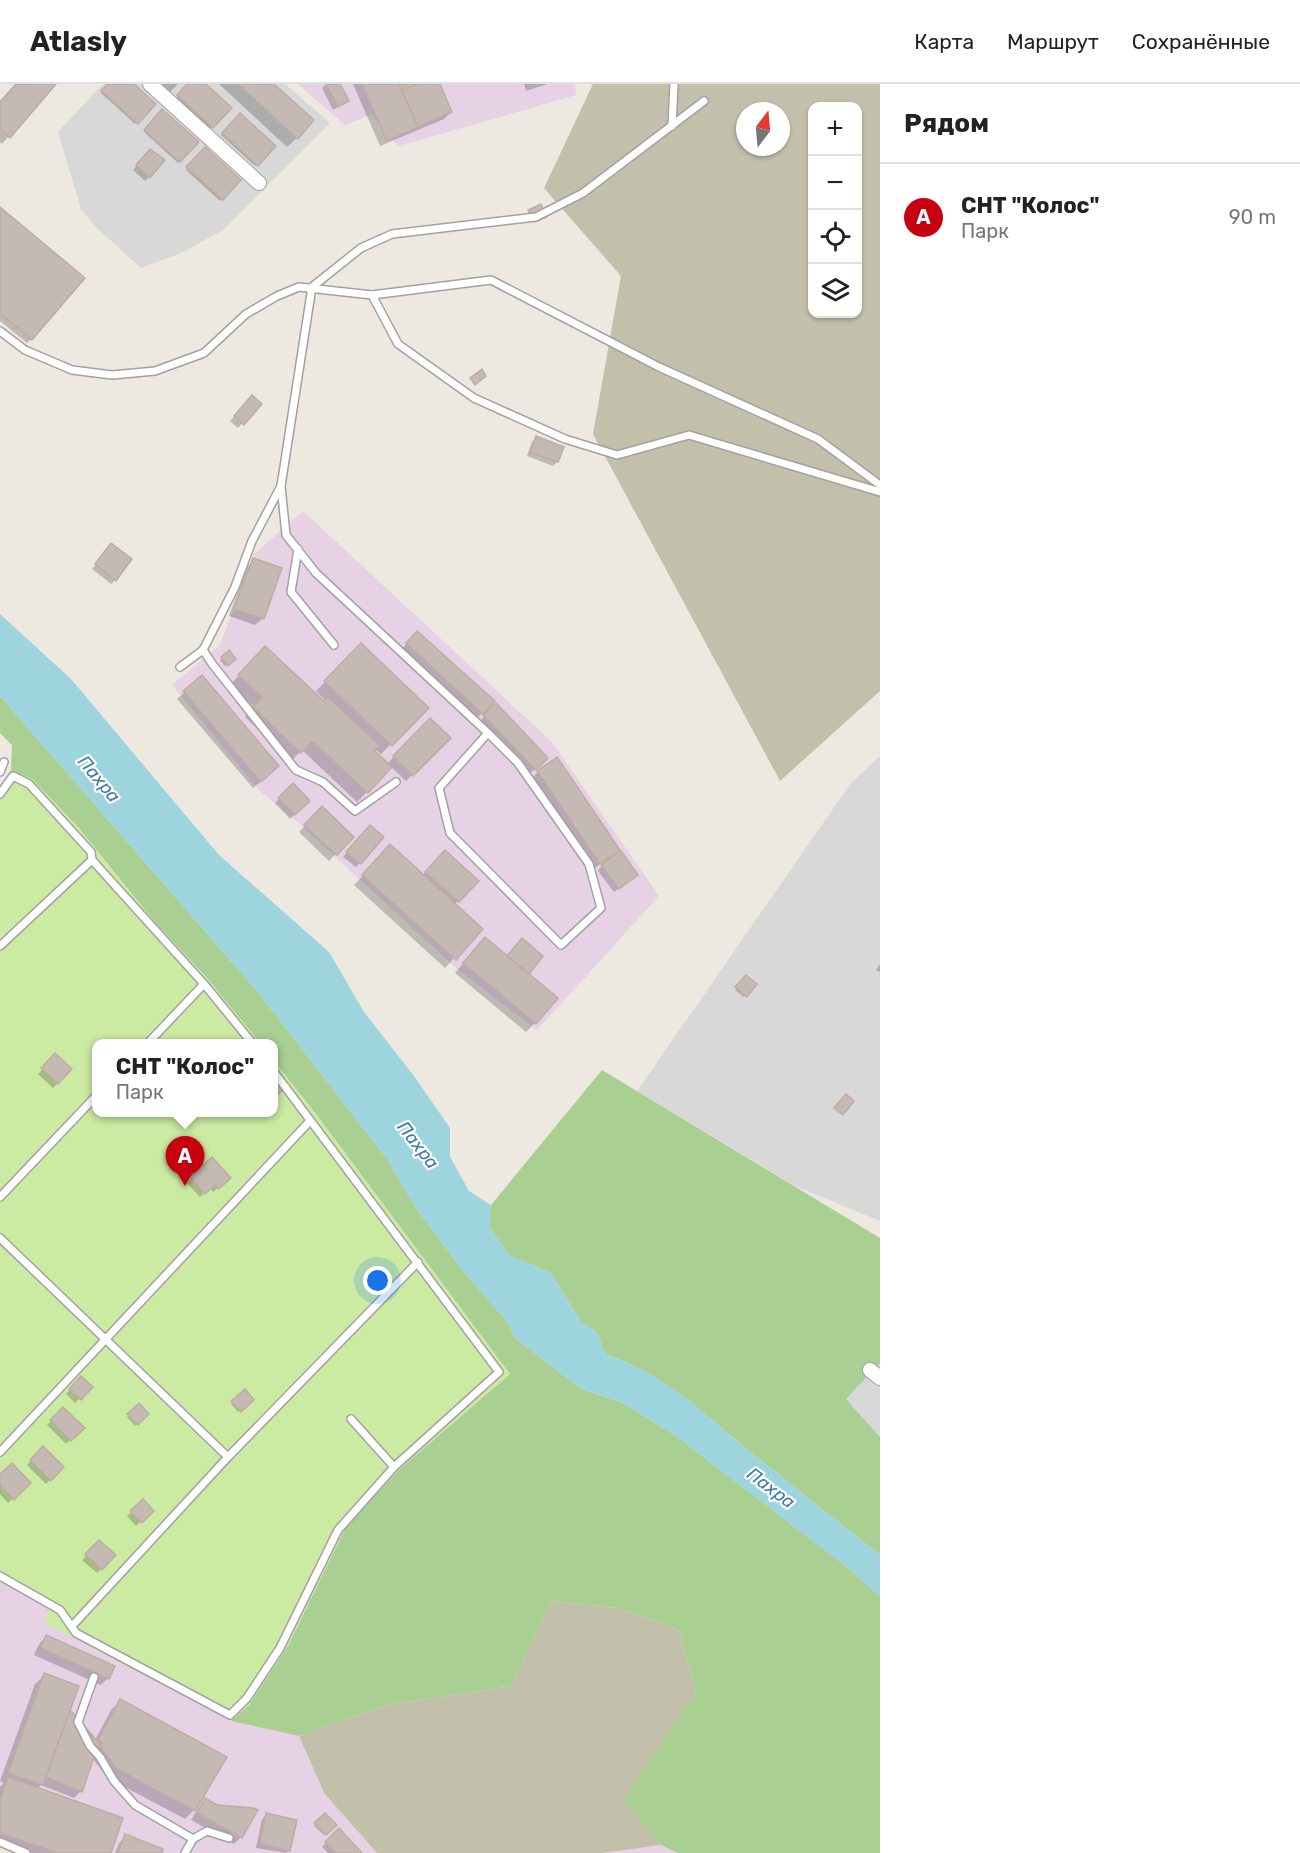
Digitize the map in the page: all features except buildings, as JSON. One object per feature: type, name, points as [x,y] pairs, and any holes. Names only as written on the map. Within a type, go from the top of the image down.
[{"type":"street","points":[[150,84],[259,183]]},
{"type":"lane","points":[[672,126],[674,84]]},
{"type":"lane","points":[[488,733],[439,788],[450,833],[561,945],[601,908],[588,864],[518,763],[488,733],[316,573],[286,535],[281,486],[312,288],[361,248],[392,234],[536,217],[583,193],[704,101]]},
{"type":"lane","points":[[0,331],[25,350],[72,370],[112,375],[155,371],[204,353],[246,314],[299,286],[372,295],[491,280],[659,367],[818,439],[880,486]]},
{"type":"lane","points":[[372,295],[398,344],[474,398],[565,440],[618,455],[689,435],[880,492]]},
{"type":"lane","points":[[180,666],[203,650],[235,587],[252,541],[281,486]]},
{"type":"lane","points":[[298,549],[291,592],[334,645]]},
{"type":"lane","points":[[203,650],[296,770],[323,782],[355,811],[396,782]]},
{"type":"lane","points":[[0,772],[4,762]]},
{"type":"lane","points":[[0,794],[13,776],[29,784],[91,852],[92,860],[204,984],[250,1039]]},
{"type":"lane","points":[[0,946],[92,860]]},
{"type":"lane","points":[[152,1039],[204,984]]},
{"type":"lane","points":[[0,1576],[60,1610],[76,1633],[230,1716],[247,1698],[280,1648],[338,1530],[394,1467],[499,1372],[278,1079]]},
{"type":"lane","points":[[0,1197],[92,1100]]},
{"type":"lane","points":[[0,1452],[309,1122]]},
{"type":"lane","points":[[0,1238],[228,1457]]},
{"type":"lane","points":[[72,1625],[228,1457],[418,1262]]},
{"type":"lane","points":[[351,1419],[394,1467]]},
{"type":"lane","points":[[94,1677],[78,1722],[90,1746],[100,1757],[114,1781],[135,1805],[193,1839]]},
{"type":"lane","points":[[185,1853],[193,1839],[207,1831],[229,1838]]},
{"type":"lane","points":[[0,1842],[26,1853]]},
{"type":"shaded area","points":[[103,84],[285,84],[330,123],[223,230],[181,253],[141,268],[97,228],[81,209],[58,132]]},
{"type":"shaded area","points":[[298,84],[575,84],[576,95],[398,146],[372,114],[345,125]]},
{"type":"shaded area","points":[[593,84],[880,84],[880,691],[780,781],[593,434],[621,276],[544,188]]},
{"type":"shaded area","points":[[303,511],[552,742],[659,896],[537,1030],[456,968],[302,826],[259,790],[172,685],[220,645],[254,554]]},
{"type":"shaded area","points":[[880,756],[880,1221],[795,1186],[637,1091],[851,783]]},
{"type":"shaded area","points":[[880,1363],[880,1437],[846,1399]]},
{"type":"shaded area","points":[[0,1582],[50,1608],[46,1623],[231,1721],[299,1736],[324,1793],[377,1853],[26,1853],[0,1841]]},
{"type":"shaded area","points":[[551,1601],[618,1608],[679,1630],[696,1692],[625,1799],[661,1845],[602,1853],[377,1853],[324,1793],[299,1736],[388,1705],[512,1686]]},
{"type":"shaded area","points":[[661,1845],[678,1853],[602,1853]]},
{"type":"green space","points":[[0,696],[257,991],[387,1159],[416,1208],[463,1271],[506,1320],[515,1338],[580,1388],[623,1403],[676,1436],[847,1567],[880,1596],[880,1853],[678,1853],[661,1845],[624,1799],[696,1692],[679,1630],[618,1608],[551,1601],[512,1686],[388,1705],[299,1736],[231,1721],[249,1705],[288,1646],[347,1525],[400,1469],[510,1374],[278,1066],[278,1039],[257,1039],[208,979],[153,920],[79,828],[32,779],[11,770],[12,745],[0,733]]},
{"type":"green space","points":[[11,770],[32,779],[79,828],[153,920],[208,979],[257,1039],[92,1039],[92,1117],[278,1117],[278,1066],[510,1374],[400,1469],[347,1525],[288,1646],[249,1705],[231,1721],[45,1623],[50,1608],[0,1582],[0,785]]},
{"type":"green space","points":[[602,1070],[880,1238],[880,1363],[846,1399],[880,1437],[880,1555],[677,1392],[644,1371],[605,1354],[597,1332],[581,1322],[550,1272],[510,1256],[489,1227],[491,1205]]},
{"type":"water","name":"Пахра","points":[[0,614],[71,679],[219,855],[329,952],[364,1012],[414,1076],[450,1128],[450,1157],[469,1191],[491,1205],[489,1227],[510,1256],[550,1272],[581,1322],[597,1332],[605,1354],[644,1371],[678,1392],[880,1555],[880,1596],[847,1567],[676,1436],[623,1403],[580,1388],[515,1338],[506,1320],[463,1271],[416,1208],[387,1159],[257,991],[0,696]]},
{"type":"place","name":"СНТ \"Колос\"","points":[[185,1186]]}]
